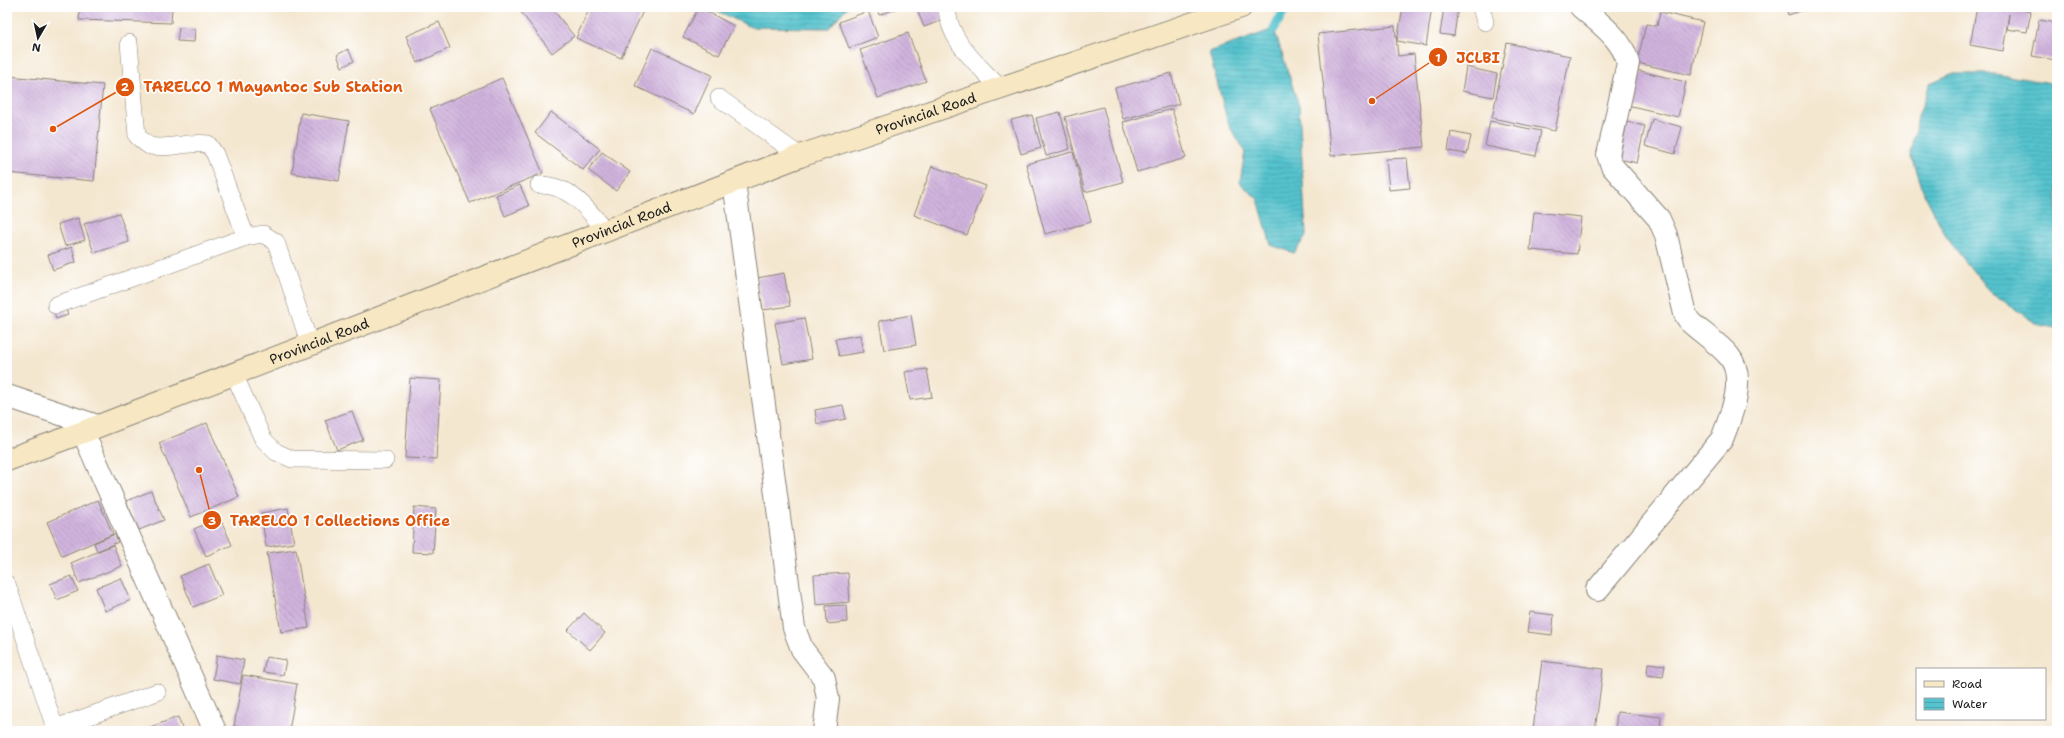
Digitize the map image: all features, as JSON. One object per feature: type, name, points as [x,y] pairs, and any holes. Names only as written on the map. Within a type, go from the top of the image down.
[{"type":"main road","name":"Provincial Road","points":[[7,460],[800,156],[1242,7]]},
{"type":"street","points":[[1581,7],[1617,41],[1626,52],[1628,63],[1608,155],[1612,166],[1659,219],[1666,235],[1685,314],[1690,322],[1730,357],[1737,371],[1736,391],[1730,418],[1722,439],[1597,590]]},
{"type":"street","points":[[734,182],[794,628],[802,649],[824,678],[828,700],[824,731]]},
{"type":"street","points":[[7,396],[90,429],[215,731]]},
{"type":"lane","points":[[947,7],[952,32],[961,46],[1001,89]]},
{"type":"lane","points":[[129,44],[137,136],[148,145],[160,147],[194,142],[208,144],[216,154],[246,237]]},
{"type":"lane","points":[[719,98],[800,156]]},
{"type":"lane","points":[[539,185],[558,187],[578,199],[605,230]]},
{"type":"lane","points":[[56,305],[246,237],[263,234],[276,242],[310,345]]},
{"type":"lane","points":[[234,374],[263,439],[276,452],[292,459],[384,460]]},
{"type":"lane","points":[[7,584],[51,730],[157,692]]},
{"type":"water","points":[[709,7],[847,7],[829,28],[751,27]]},
{"type":"water","points":[[1274,29],[1299,106],[1306,236],[1294,253],[1271,245],[1258,199],[1240,183],[1245,151],[1229,126],[1209,52]]},
{"type":"water","points":[[1951,74],[1995,74],[2057,84],[2057,328],[2038,325],[1988,290],[1947,238],[1924,193],[1911,154],[1918,117],[1930,83]]},
{"type":"building","points":[[80,7],[172,7],[171,23],[79,20]]},
{"type":"building","points":[[517,7],[551,7],[574,36],[552,53]]},
{"type":"building","points":[[590,7],[645,7],[621,58],[576,38]]},
{"type":"building","points":[[699,7],[734,26],[719,55],[683,37]]},
{"type":"building","points":[[876,7],[901,7],[879,15]]},
{"type":"building","points":[[916,7],[939,7],[943,20],[924,27]]},
{"type":"building","points":[[1403,7],[1432,7],[1426,46],[1397,41]]},
{"type":"building","points":[[1444,7],[1458,7],[1454,36],[1440,34]]},
{"type":"building","points":[[1786,7],[1813,7],[1788,15]]},
{"type":"building","points":[[1977,7],[2009,7],[2031,12],[2027,32],[2007,29],[2009,14],[2003,51],[1970,45]]},
{"type":"building","points":[[868,11],[878,37],[849,48],[839,22]]},
{"type":"building","points":[[1660,12],[1703,22],[1691,75],[1637,63],[1646,24],[1657,26]]},
{"type":"building","points":[[2039,20],[2057,23],[2056,60],[2032,56]]},
{"type":"building","points":[[439,22],[450,48],[417,63],[406,36]]},
{"type":"building","points":[[1395,26],[1398,56],[1414,54],[1424,147],[1331,156],[1318,34]]},
{"type":"building","points":[[179,28],[195,29],[194,42],[177,41]]},
{"type":"building","points":[[908,33],[926,81],[878,98],[860,50]]},
{"type":"building","points":[[1507,43],[1570,56],[1555,131],[1492,118]]},
{"type":"building","points":[[652,48],[712,75],[694,114],[635,86]]},
{"type":"building","points":[[348,49],[354,61],[342,67],[337,55]]},
{"type":"building","points":[[1466,67],[1497,74],[1493,97],[1462,91]]},
{"type":"building","points":[[1632,69],[1686,82],[1678,117],[1623,104]]},
{"type":"building","points":[[1171,73],[1179,104],[1123,119],[1115,88]]},
{"type":"building","points":[[8,76],[103,85],[94,181],[7,173]]},
{"type":"building","points":[[502,78],[543,173],[470,203],[430,109]]},
{"type":"building","points":[[1103,107],[1123,182],[1085,192],[1065,117]]},
{"type":"building","points":[[1172,109],[1186,158],[1137,172],[1123,122]]},
{"type":"building","points":[[551,112],[600,149],[583,170],[535,133]]},
{"type":"building","points":[[1060,112],[1070,149],[1046,156],[1036,118]]},
{"type":"building","points":[[301,113],[349,121],[339,181],[292,173]]},
{"type":"building","points":[[1032,115],[1041,148],[1021,154],[1011,120]]},
{"type":"building","points":[[1652,119],[1682,127],[1675,154],[1645,146]]},
{"type":"building","points":[[1490,121],[1541,131],[1536,156],[1485,146]]},
{"type":"building","points":[[1627,122],[1645,126],[1637,163],[1619,159]]},
{"type":"building","points":[[1451,132],[1471,136],[1467,154],[1448,151]]},
{"type":"building","points":[[602,152],[630,172],[616,191],[588,170]]},
{"type":"building","points":[[1073,152],[1091,222],[1045,234],[1026,164]]},
{"type":"building","points":[[1407,158],[1410,188],[1389,190],[1386,159]]},
{"type":"building","points":[[932,166],[986,186],[967,235],[914,215]]},
{"type":"building","points":[[520,185],[529,206],[505,216],[496,195]]},
{"type":"building","points":[[1534,212],[1581,217],[1577,254],[1530,250]]},
{"type":"building","points":[[119,213],[129,242],[94,253],[84,224]]},
{"type":"building","points":[[78,218],[85,240],[65,246],[58,224]]},
{"type":"building","points":[[72,247],[76,262],[53,270],[48,255]]},
{"type":"building","points":[[784,273],[790,306],[763,310],[757,278]]},
{"type":"building","points":[[64,303],[68,315],[56,319],[53,307]]},
{"type":"building","points":[[911,315],[916,345],[884,350],[879,321]]},
{"type":"building","points":[[804,318],[812,359],[783,364],[775,323]]},
{"type":"building","points":[[860,335],[863,352],[839,356],[835,339]]},
{"type":"building","points":[[927,369],[932,397],[910,400],[905,372]]},
{"type":"building","points":[[410,378],[441,380],[436,459],[405,458]]},
{"type":"building","points":[[843,405],[846,419],[817,424],[815,410]]},
{"type":"building","points":[[352,411],[363,440],[337,450],[325,420]]},
{"type":"building","points":[[207,423],[239,497],[191,517],[159,443]]},
{"type":"building","points":[[151,491],[164,520],[139,530],[126,501]]},
{"type":"building","points":[[98,500],[113,534],[62,556],[47,522]]},
{"type":"building","points":[[414,507],[436,509],[433,553],[412,552]]},
{"type":"building","points":[[288,508],[294,543],[266,547],[261,513]]},
{"type":"building","points":[[220,518],[232,545],[206,556],[194,529]]},
{"type":"building","points":[[115,534],[118,542],[97,551],[94,543]]},
{"type":"building","points":[[113,545],[122,566],[79,583],[71,563]]},
{"type":"building","points":[[296,549],[309,628],[281,632],[267,553]]},
{"type":"building","points":[[209,564],[222,595],[193,607],[180,576]]},
{"type":"building","points":[[848,573],[850,602],[816,605],[814,575]]},
{"type":"building","points":[[71,576],[78,591],[57,600],[50,584]]},
{"type":"building","points":[[121,578],[131,600],[105,611],[96,588]]},
{"type":"building","points":[[846,605],[847,622],[827,624],[826,606]]},
{"type":"building","points":[[1530,612],[1554,615],[1552,635],[1527,632]]},
{"type":"building","points":[[584,613],[605,633],[590,650],[568,630]]},
{"type":"building","points":[[217,655],[244,660],[240,684],[213,679]]},
{"type":"building","points":[[266,657],[286,660],[283,675],[263,672]]},
{"type":"building","points":[[1542,661],[1603,669],[1595,731],[1533,729]]},
{"type":"building","points":[[1648,663],[1665,665],[1663,677],[1647,675]]},
{"type":"building","points":[[243,675],[297,684],[289,731],[263,731],[234,726]]},
{"type":"building","points":[[1617,712],[1661,717],[1660,731],[1615,731]]},
{"type":"building","points":[[178,717],[183,731],[139,731]]},
{"type":"waterway","points":[[1274,29],[1286,7]]},
{"type":"place","name":"JCLBI","points":[[1372,101]]},
{"type":"place","name":"TARELCO 1 Mayantoc Sub Station","points":[[53,129]]},
{"type":"place","name":"TARELCO 1 Collections Office","points":[[199,470]]}]
